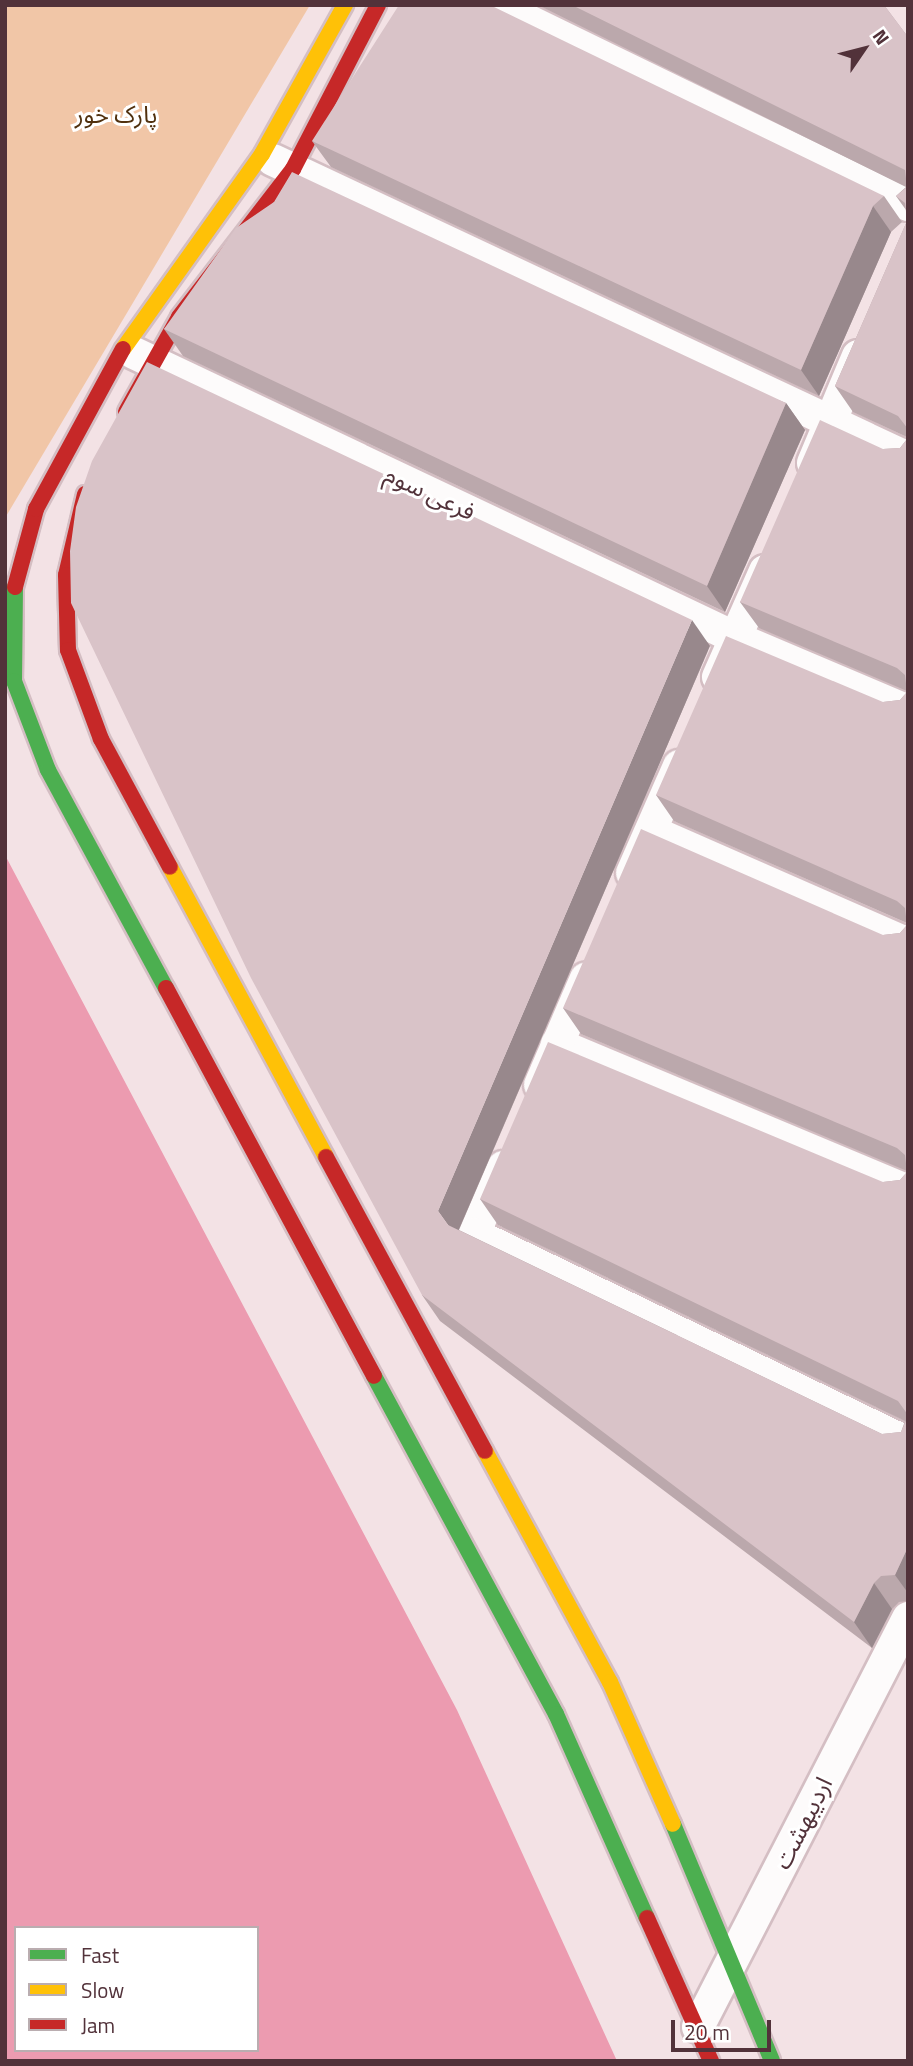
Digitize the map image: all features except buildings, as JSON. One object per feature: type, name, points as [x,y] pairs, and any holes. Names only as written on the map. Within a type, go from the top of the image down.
[{"type":"street","points":[[345,5],[262,154],[124,348],[36,509],[19,559],[12,607],[14,681],[48,770],[556,1714],[711,2061]]},
{"type":"street","points":[[116,432],[178,317],[293,169],[378,5]]},
{"type":"street","points":[[496,5],[908,205]]},
{"type":"street","points":[[262,154],[830,423],[908,457]]},
{"type":"street","points":[[802,486],[872,325]]},
{"type":"street","name":"فرعی سوم","points":[[124,348],[736,638],[908,711]]},
{"type":"street","points":[[90,478],[73,528],[66,576],[68,650],[101,739],[610,1682],[733,1959],[772,2061]]},
{"type":"street","points":[[618,906],[775,549]]},
{"type":"street","points":[[651,831],[908,944]]},
{"type":"street","points":[[530,1107],[596,956]]},
{"type":"street","points":[[557,1044],[908,1191]]},
{"type":"street","points":[[513,1146],[474,1234],[908,1443]]},
{"type":"street","name":"اردیبهشت","points":[[698,2027],[908,1618]]},
{"type":"green space","name":"پارک خور","points":[[5,5],[310,5],[5,518]]},
{"type":"shaded area","points":[[5,855],[457,1710],[617,2061],[5,2061]]},
{"type":"traffic: fast","points":[[15,587],[14,681],[48,770],[166,988]]},
{"type":"traffic: fast","points":[[374,1376],[556,1714],[647,1918]]},
{"type":"traffic: fast","points":[[673,1824],[772,2061]]},
{"type":"traffic: slow","points":[[123,349],[262,154],[345,5]]},
{"type":"traffic: slow","points":[[170,867],[326,1157]]},
{"type":"traffic: slow","points":[[485,1451],[610,1682],[673,1824]]},
{"type":"traffic: jam","points":[[126,412],[179,317],[293,169],[378,5]]},
{"type":"traffic: jam","points":[[15,587],[36,509],[123,349]]},
{"type":"traffic: jam","points":[[85,494],[66,575],[68,650],[101,739],[170,867]]},
{"type":"traffic: jam","points":[[166,988],[374,1376]]},
{"type":"traffic: jam","points":[[326,1157],[485,1451]]},
{"type":"traffic: jam","points":[[647,1918],[711,2061]]}]
